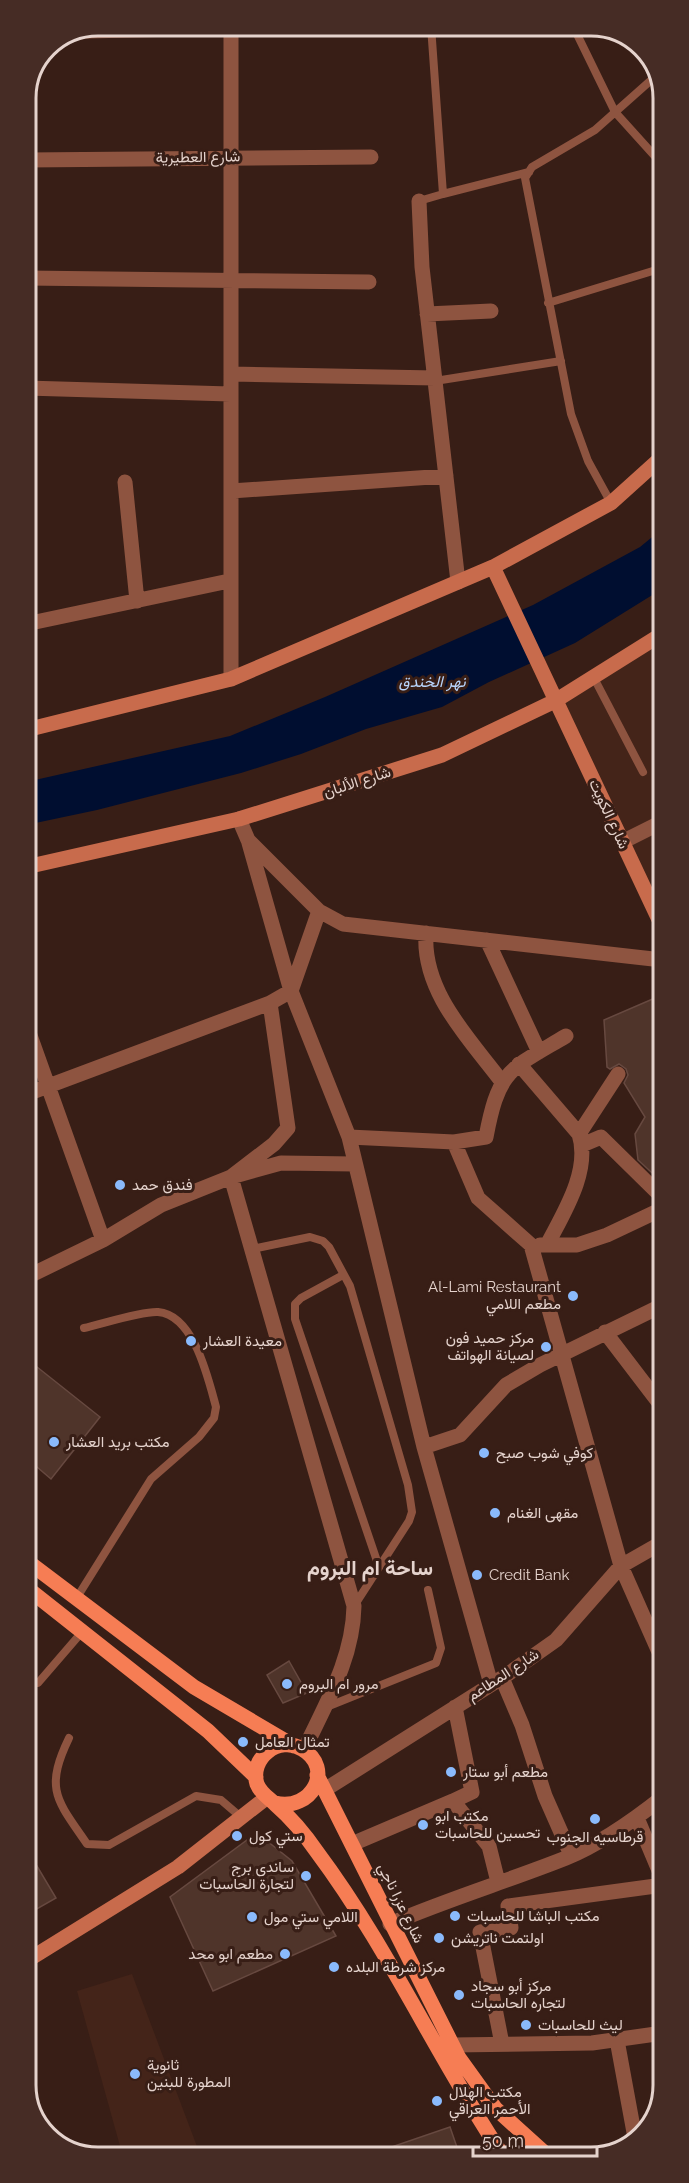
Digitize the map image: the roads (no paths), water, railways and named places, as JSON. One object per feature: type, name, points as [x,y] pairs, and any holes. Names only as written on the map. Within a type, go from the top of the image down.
[{"type":"main road","points":[[36,728],[231,679],[493,567],[611,503],[653,465]]},
{"type":"main road","name":"شارع الكويت","points":[[493,567],[653,907]]},
{"type":"main road","name":"شارع الألبان","points":[[36,865],[239,819],[442,755],[555,701],[653,640]]},
{"type":"main road","points":[[36,1568],[194,1687],[299,1748],[315,1765],[317,1775],[311,1794],[304,1800],[285,1806],[271,1801]]},
{"type":"main road","points":[[36,1595],[208,1731],[256,1777],[271,1801],[317,1851],[360,1916],[498,2147]]},
{"type":"main road","points":[[256,1777],[261,1759],[267,1752],[285,1745],[299,1748]]},
{"type":"main road","name":"شارع عزرا ناجي","points":[[317,1775],[452,2044],[495,2108],[538,2147]]},
{"type":"main road","points":[[36,1955],[178,1867],[242,1818],[271,1801]]},
{"type":"street","points":[[231,36],[229,581],[231,679]]},
{"type":"street","name":"شارع العطيرية","points":[[36,160],[231,156],[371,157]]},
{"type":"street","points":[[419,201],[428,314],[458,582]]},
{"type":"street","points":[[36,278],[369,282]]},
{"type":"street","points":[[428,314],[491,311]]},
{"type":"street","points":[[231,374],[435,379]]},
{"type":"street","points":[[36,388],[230,394]]},
{"type":"street","points":[[231,492],[446,476]]},
{"type":"street","points":[[125,482],[137,601]]},
{"type":"street","points":[[36,622],[229,581]]},
{"type":"street","points":[[239,819],[248,840],[291,992],[349,1137],[424,1448],[497,1681],[522,1725],[545,1796],[571,1855]]},
{"type":"street","points":[[622,842],[653,826]]},
{"type":"street","points":[[248,840],[319,911],[343,924],[653,959]]},
{"type":"street","points":[[36,1091],[270,1003],[291,992],[319,911]]},
{"type":"street","points":[[426,933],[425,945],[434,985],[449,1012],[502,1082]]},
{"type":"street","points":[[487,940],[539,1052]]},
{"type":"street","points":[[231,1177],[274,1144],[288,1128],[270,1003]]},
{"type":"street","points":[[349,1137],[454,1142],[486,1137],[493,1100],[506,1074],[566,1036]]},
{"type":"street","points":[[36,1052],[103,1240]]},
{"type":"street","points":[[519,1064],[582,1134],[601,1137],[653,1188]]},
{"type":"street","points":[[618,1074],[582,1134],[578,1177],[569,1202],[539,1245],[562,1354],[621,1566],[653,1631]]},
{"type":"street","points":[[454,1142],[478,1198],[539,1245],[577,1245],[607,1235],[653,1213]]},
{"type":"street","points":[[36,1273],[103,1240],[161,1205],[231,1177],[281,1163],[354,1164]]},
{"type":"street","points":[[231,1177],[354,1606],[354,1631],[348,1652],[324,1708],[299,1748]]},
{"type":"street","points":[[424,1448],[460,1435],[506,1385],[562,1354],[653,1310]]},
{"type":"street","points":[[605,1332],[653,1395]]},
{"type":"street","name":"شارع المطاعم","points":[[326,1789],[497,1681],[556,1640],[621,1566],[653,1548]]},
{"type":"street","points":[[352,1844],[472,1792],[455,1707]]},
{"type":"street","points":[[453,1801],[489,1846],[498,1881]]},
{"type":"street","points":[[390,1924],[571,1855],[637,1818],[653,1805]]},
{"type":"street","points":[[637,1818],[653,1856]]},
{"type":"street","points":[[502,2044],[480,1932],[511,1928],[508,1906],[653,1886]]},
{"type":"street","points":[[452,2044],[592,2043],[653,2035]]},
{"type":"street","points":[[617,2040],[634,2130]]},
{"type":"lane","points":[[432,36],[443,194]]},
{"type":"lane","points":[[578,36],[615,112],[653,154]]},
{"type":"lane","points":[[611,503],[588,460],[571,414],[525,178],[532,167],[595,130],[651,81]]},
{"type":"lane","points":[[419,201],[529,172]]},
{"type":"lane","points":[[549,303],[653,273]]},
{"type":"lane","points":[[435,379],[561,361]]},
{"type":"lane","points":[[594,678],[643,772]]},
{"type":"lane","points":[[252,1249],[316,1238],[329,1247],[350,1286],[411,1501],[412,1512],[409,1521],[354,1606]]},
{"type":"lane","points":[[343,1275],[301,1298],[295,1305],[295,1319],[379,1567]]},
{"type":"lane","points":[[76,1599],[151,1479],[199,1437],[214,1418],[216,1407],[195,1343],[183,1324],[171,1316],[157,1312],[84,1328]]},
{"type":"lane","points":[[324,1708],[436,1663],[441,1648],[428,1590]]},
{"type":"lane","points":[[36,1682],[38,1683],[82,1632]]},
{"type":"lane","points":[[69,1738],[57,1764],[55,1786],[61,1802],[87,1844],[109,1845],[196,1796],[221,1800],[242,1818]]},
{"type":"water","name":"نهر الخندق","points":[[653,536],[653,595],[575,643],[489,682],[442,707],[366,729],[301,754],[241,773],[97,810],[36,823],[36,780],[230,736],[325,697],[533,605],[640,547]]},
{"type":"place","name":"فندق حمد","points":[[120,1185]]},
{"type":"place","name":"Al-Lami Restaurant مطعم اللامي","points":[[573,1296]]},
{"type":"place","name":"معيدة العشار","points":[[191,1341]]},
{"type":"place","name":"مركز حميد فون لصيانة الهواتف","points":[[546,1347]]},
{"type":"place","name":"مكتب بريد العشار","points":[[54,1442]]},
{"type":"place","name":"كوفي شوب صبح","points":[[484,1453]]},
{"type":"place","name":"مقهى الغنام","points":[[495,1513]]},
{"type":"place","name":"Credit Bank","points":[[477,1575]]},
{"type":"place","name":"مرور ام البروم","points":[[287,1684]]},
{"type":"place","name":"تمثال العامل","points":[[243,1742]]},
{"type":"place","name":"مطعم أبو ستار","points":[[451,1772]]},
{"type":"place","name":"قرطاسيه الجنوب","points":[[595,1819]]},
{"type":"place","name":"مكتب ابو تحسين للحاسبات","points":[[423,1825]]},
{"type":"place","name":"ستي كول","points":[[237,1836]]},
{"type":"place","name":"ساندي برج لتجارة الحاسبات","points":[[306,1876]]},
{"type":"place","name":"مكتب الباشا للحاسبات","points":[[455,1916]]},
{"type":"place","name":"اللامي ستي مول","points":[[252,1917]]},
{"type":"place","name":"اولتمت ناتريشن","points":[[439,1938]]},
{"type":"place","name":"مطعم ابو محد","points":[[285,1954]]},
{"type":"place","name":"مركز شرطة البلده","points":[[334,1967]]},
{"type":"place","name":"مركز أبو سجاد لتجاره الحاسبات","points":[[459,1995]]},
{"type":"place","name":"ليث للحاسبات","points":[[526,2025]]},
{"type":"place","name":"ثانوية المطورة للبنين","points":[[135,2074]]},
{"type":"place","name":"مكتب الهلال الأحمر العراقي","points":[[437,2101]]},
{"type":"district","name":"ساحة ام البروم","points":[[370,1568]]}]
